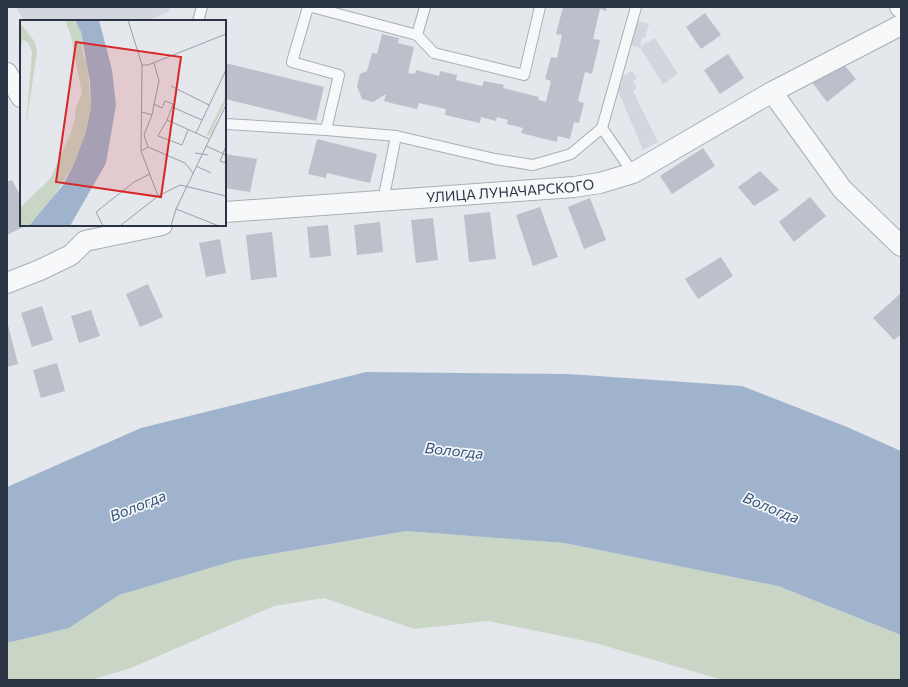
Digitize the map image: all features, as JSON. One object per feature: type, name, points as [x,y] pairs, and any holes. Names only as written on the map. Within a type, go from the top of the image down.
[{"type":"street","name":"УЛИЦА ЛУНАЧАРСКОГО","points":[[226,212],[574,187],[600,183],[633,173],[772,92],[901,25]]},
{"type":"street","points":[[7,73],[20,95]]},
{"type":"street","points":[[772,92],[842,189],[901,246]]},
{"type":"street","points":[[7,283],[40,270],[71,255],[86,233],[152,226]]},
{"type":"lane","points":[[198,20],[202,7]]},
{"type":"lane","points":[[308,7],[292,62],[339,75],[326,130]]},
{"type":"lane","points":[[312,7],[328,9],[417,34],[434,53],[524,75],[540,7]]},
{"type":"lane","points":[[417,34],[425,7]]},
{"type":"lane","points":[[226,124],[396,136],[495,159],[533,165],[571,154],[602,128],[636,7]]},
{"type":"lane","points":[[602,128],[633,173]]},
{"type":"lane","points":[[383,201],[396,136]]},
{"type":"shaded area","points":[[16,7],[170,7],[168,12],[149,20],[23,20]]},
{"type":"shaded area","points":[[635,20],[649,24],[645,38],[642,38],[640,47],[655,38],[678,74],[663,84],[640,48],[631,45],[634,36],[631,35]]},
{"type":"shaded area","points":[[632,71],[637,78],[633,81],[637,88],[633,91],[658,142],[643,150],[617,88],[622,84],[620,78]]},
{"type":"green space","points":[[406,531],[564,543],[778,586],[901,635],[901,680],[723,680],[595,643],[488,621],[414,629],[324,598],[274,606],[131,668],[91,680],[7,680],[7,643],[69,628],[119,595],[237,560]]},
{"type":"water","name":"Вологда","points":[[366,372],[568,374],[742,386],[847,427],[901,451],[901,635],[778,586],[564,543],[406,531],[237,560],[119,595],[69,628],[7,643],[7,487],[141,428]]},
{"type":"building","points":[[563,7],[607,7],[606,11],[600,9],[593,39],[600,40],[592,74],[585,72],[578,101],[584,103],[579,123],[574,122],[570,139],[558,136],[557,142],[521,133],[523,128],[507,124],[508,120],[497,117],[496,121],[481,117],[480,123],[445,115],[446,109],[419,103],[417,109],[395,104],[384,101],[386,94],[373,102],[362,99],[357,86],[360,74],[367,71],[372,53],[377,54],[382,34],[399,38],[398,43],[414,47],[408,73],[415,74],[416,70],[439,76],[440,71],[457,75],[456,80],[482,86],[484,81],[504,85],[503,88],[539,97],[538,100],[546,102],[551,81],[545,79],[551,57],[557,58],[562,35],[556,34]]},
{"type":"building","points":[[705,13],[721,35],[701,49],[686,27]]},
{"type":"building","points":[[728,54],[744,78],[720,94],[704,70]]},
{"type":"building","points":[[839,59],[856,79],[827,102],[811,81]]},
{"type":"building","points":[[226,63],[324,87],[316,121],[226,99]]},
{"type":"building","points":[[317,139],[377,154],[370,183],[327,173],[326,178],[308,174]]},
{"type":"building","points":[[703,148],[715,166],[672,194],[660,176]]},
{"type":"building","points":[[226,154],[257,159],[250,192],[226,188]]},
{"type":"building","points":[[760,171],[779,190],[754,206],[738,187]]},
{"type":"building","points":[[12,180],[20,195],[20,226],[25,226],[7,235],[7,182]]},
{"type":"building","points":[[810,197],[826,216],[794,242],[779,222]]},
{"type":"building","points":[[590,198],[606,240],[584,249],[568,207]]},
{"type":"building","points":[[540,207],[558,257],[533,266],[516,215]]},
{"type":"building","points":[[490,212],[496,259],[469,262],[464,215]]},
{"type":"building","points":[[433,218],[438,260],[416,263],[411,220]]},
{"type":"building","points":[[380,222],[383,252],[357,255],[354,225]]},
{"type":"building","points":[[328,225],[331,256],[310,258],[307,227]]},
{"type":"building","points":[[272,232],[277,277],[251,280],[246,235]]},
{"type":"building","points":[[220,239],[226,273],[206,277],[199,243]]},
{"type":"building","points":[[721,257],[733,276],[698,299],[685,279]]},
{"type":"building","points":[[148,284],[163,317],[140,327],[126,294]]},
{"type":"building","points":[[901,293],[901,334],[894,340],[873,318]]},
{"type":"building","points":[[42,306],[53,340],[32,347],[21,313]]},
{"type":"building","points":[[91,310],[100,336],[79,343],[71,316]]},
{"type":"building","points":[[7,321],[18,364],[7,367]]},
{"type":"building","points":[[57,363],[65,391],[41,398],[33,370]]}]
